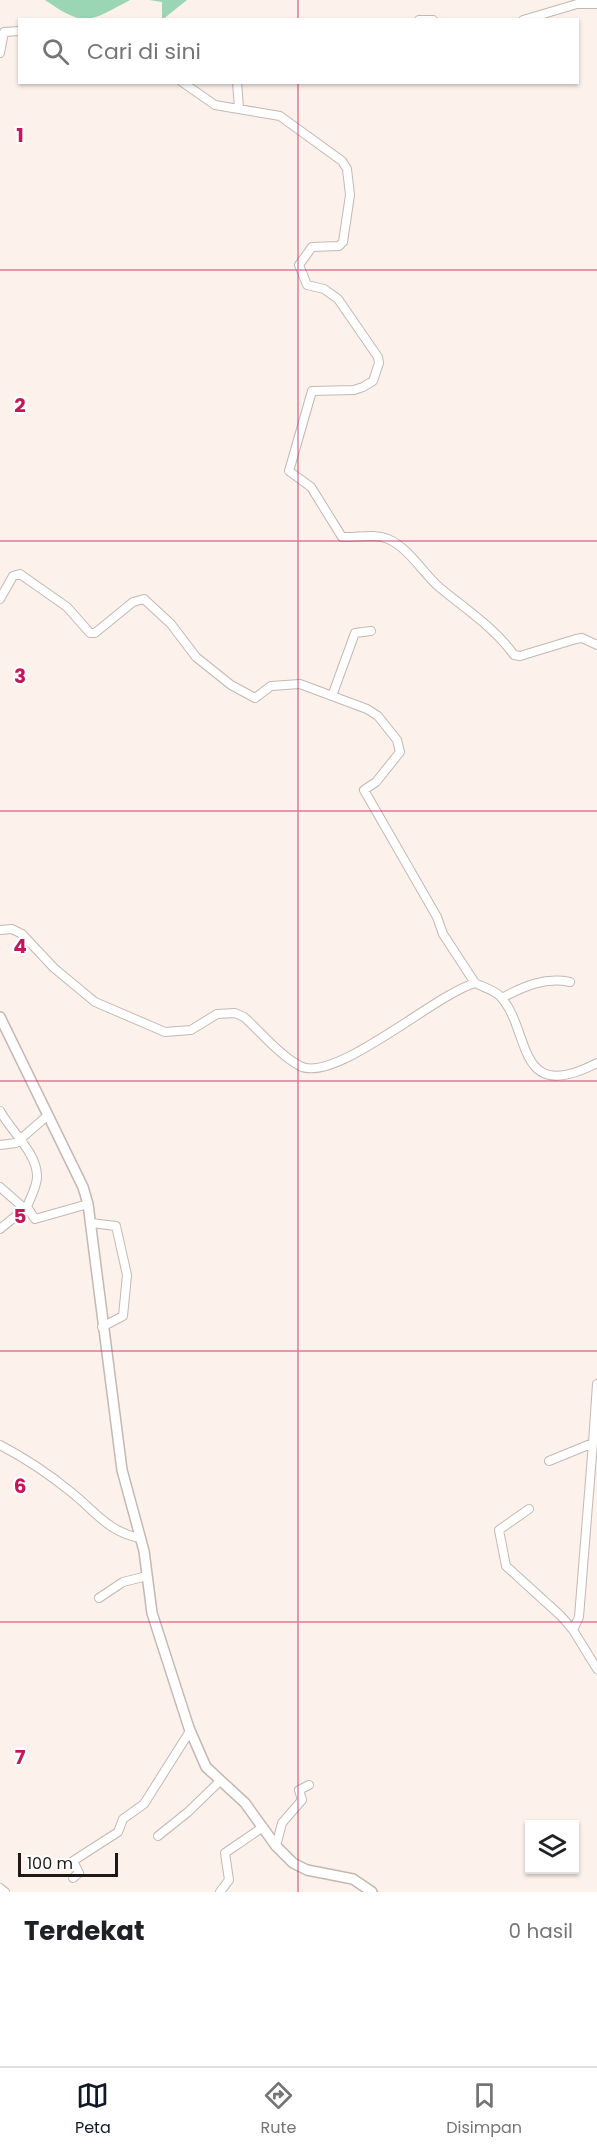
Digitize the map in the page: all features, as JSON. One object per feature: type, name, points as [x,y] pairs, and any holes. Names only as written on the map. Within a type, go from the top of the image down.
[{"type":"street","points":[[530,18],[577,4],[597,4]]},
{"type":"street","points":[[0,53],[4,32],[18,31]]},
{"type":"street","points":[[185,84],[215,105],[280,116],[337,155],[347,169],[350,195],[343,242],[339,246],[312,247],[299,265],[307,285],[324,289],[338,299],[378,357],[379,363],[373,381],[363,387],[354,390],[312,391],[290,471],[311,487],[342,537],[373,536],[388,539],[398,545],[439,587],[487,625],[514,655],[520,657],[582,638],[597,645]]},
{"type":"street","points":[[237,84],[239,108]]},
{"type":"street","points":[[0,599],[13,576],[20,574],[67,607],[90,633],[95,633],[133,602],[144,599],[171,624],[196,657],[237,689],[257,698],[271,686],[295,683],[378,716],[397,740],[400,752],[376,783],[364,790],[437,917],[443,934],[475,983],[502,998],[525,1054],[542,1071],[554,1074],[575,1072],[597,1063]]},
{"type":"street","points":[[332,696],[355,633],[371,631]]},
{"type":"street","points":[[0,930],[18,931],[76,988],[95,1002],[122,1015],[165,1032],[174,1033],[191,1030],[217,1014],[235,1013],[244,1017],[291,1060],[311,1070],[342,1061],[399,1024],[475,983]]},
{"type":"street","points":[[502,998],[540,981],[570,982]]},
{"type":"street","points":[[0,1017],[83,1187],[88,1204],[122,1470],[140,1538],[152,1613],[190,1731],[206,1767],[245,1803],[276,1846],[293,1863],[307,1870],[353,1880],[372,1892]]},
{"type":"street","points":[[0,1111],[31,1158],[38,1175],[26,1208],[0,1229]]},
{"type":"street","points":[[0,1145],[11,1145],[19,1141],[47,1116]]},
{"type":"street","points":[[0,1187],[26,1208],[35,1219],[88,1204]]},
{"type":"street","points":[[91,1223],[116,1226],[126,1275],[123,1316],[102,1327]]},
{"type":"street","points":[[573,1629],[579,1617],[597,1384]]},
{"type":"street","points":[[549,1461],[593,1443]]},
{"type":"street","points":[[0,1445],[37,1466],[118,1533],[140,1538]]},
{"type":"street","points":[[529,1509],[499,1530],[504,1562],[573,1629],[597,1670]]},
{"type":"street","points":[[99,1598],[123,1582],[147,1576]]},
{"type":"street","points":[[74,1878],[79,1873],[74,1861],[118,1832],[123,1819],[144,1804],[190,1731]]},
{"type":"street","points":[[158,1836],[188,1812],[220,1781]]},
{"type":"street","points":[[276,1846],[282,1823],[302,1800],[299,1790],[309,1785]]},
{"type":"street","points":[[220,1892],[229,1880],[225,1853],[263,1827]]},
{"type":"street","points":[[0,1888],[5,1892]]},
{"type":"green space","points":[[45,0],[130,0],[92,18],[79,18],[58,9]]},
{"type":"green space","points":[[149,0],[187,0],[164,18],[162,18],[162,2]]}]
